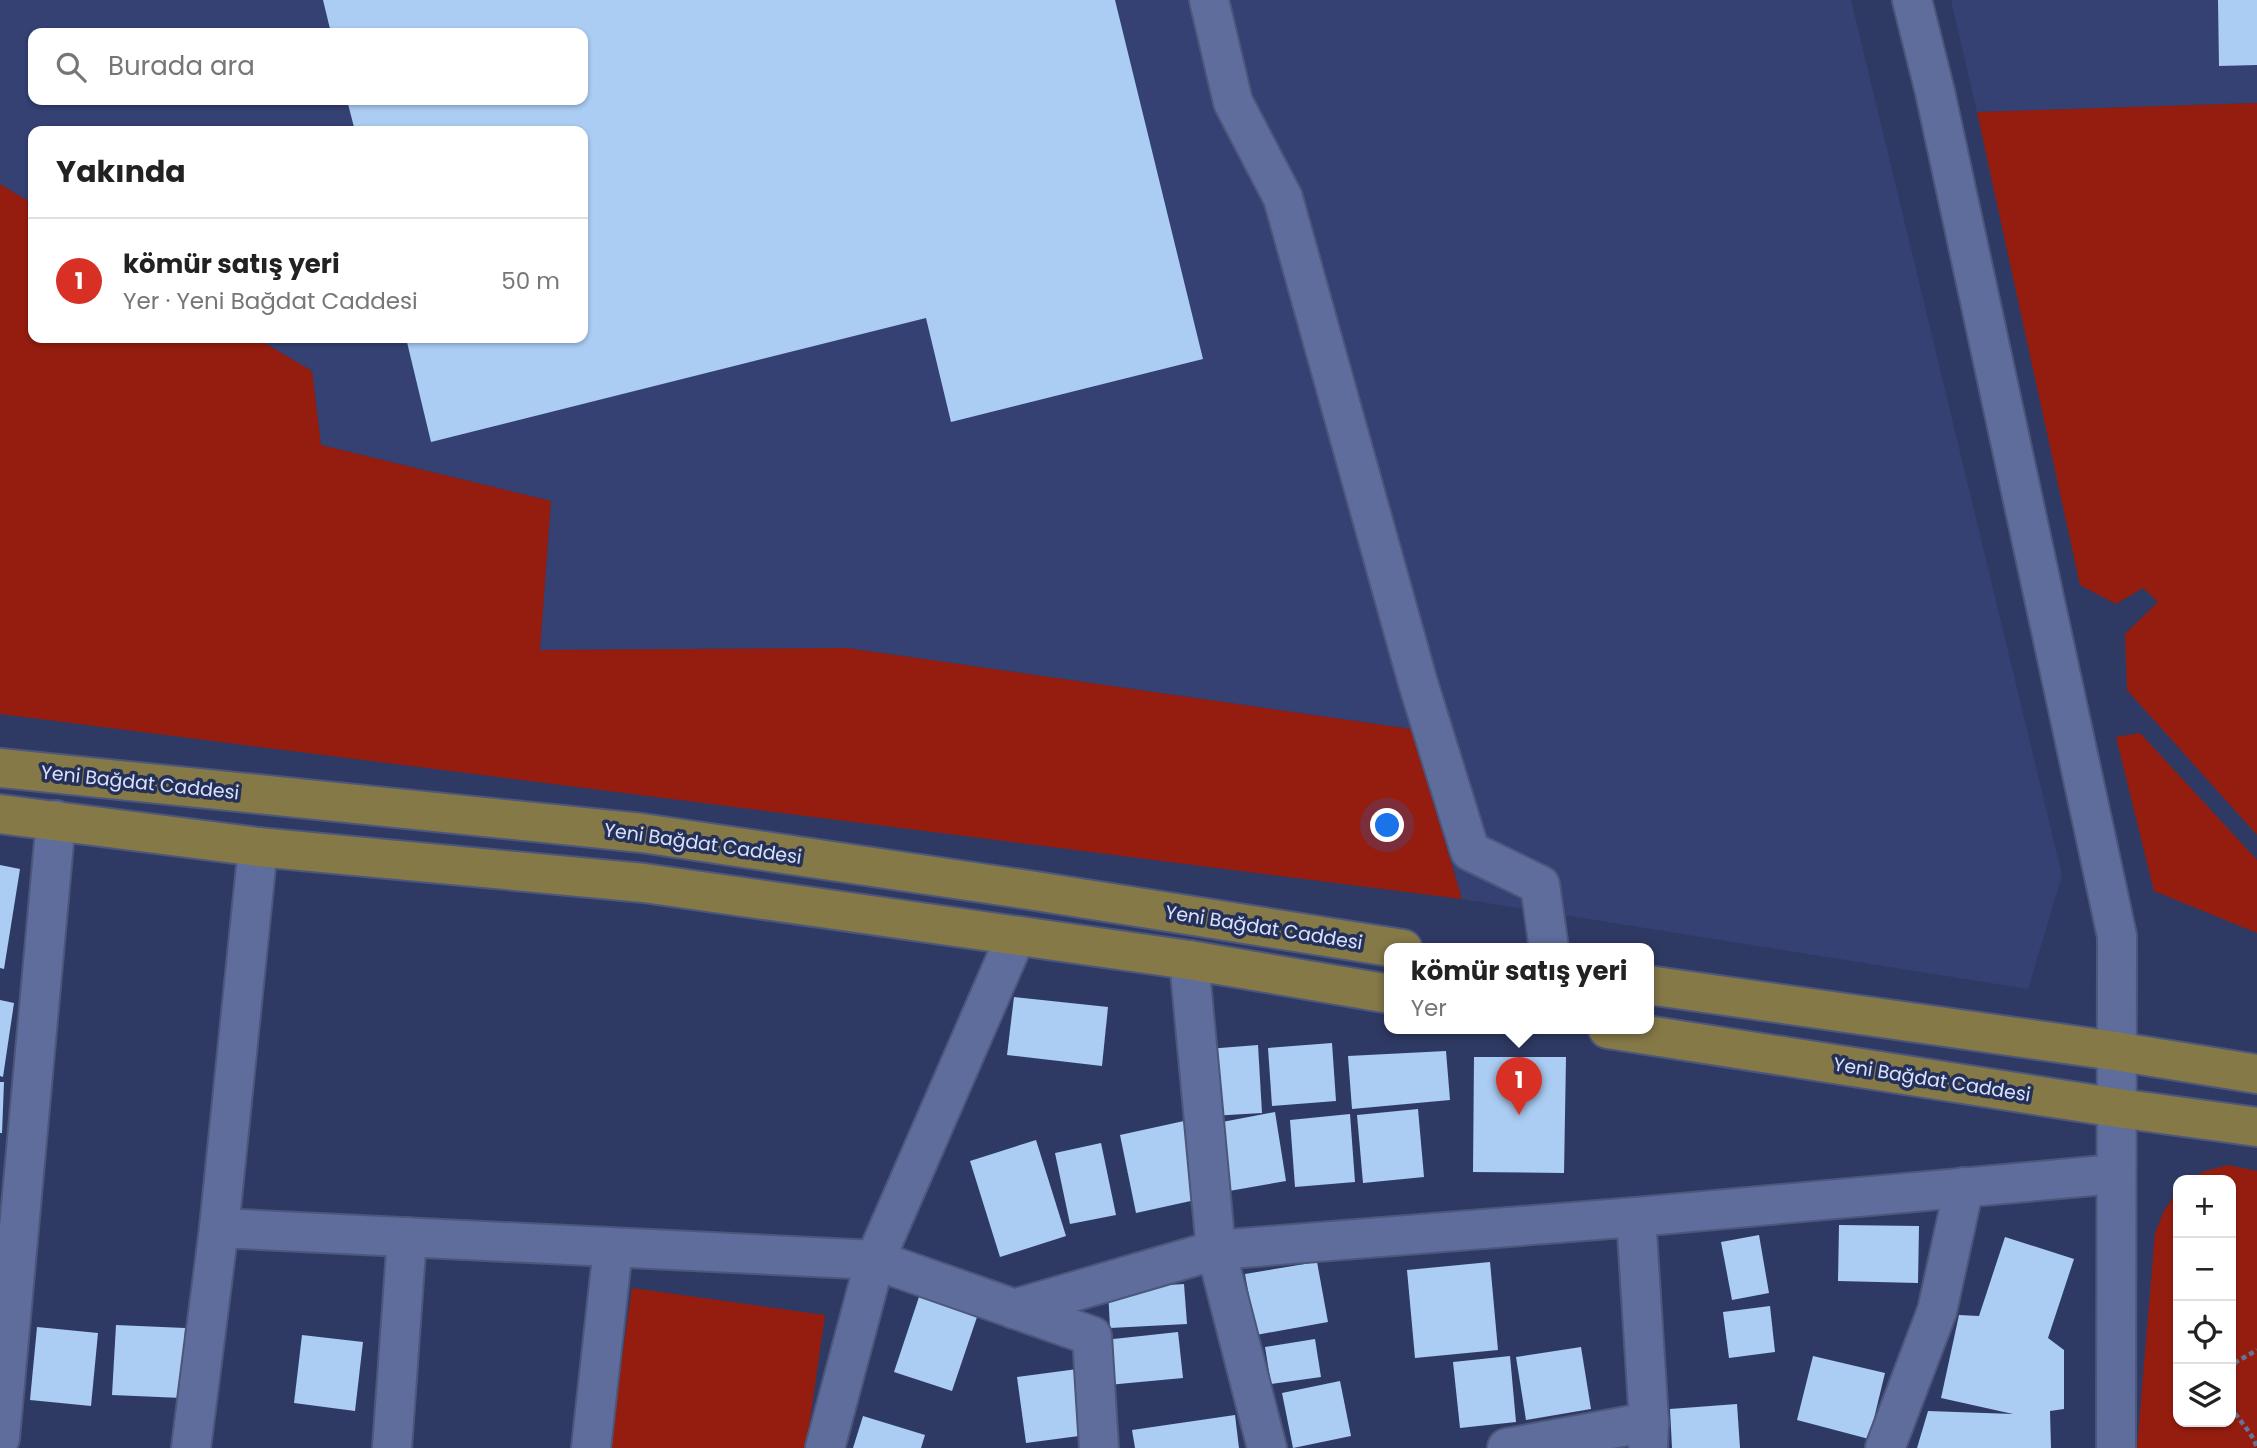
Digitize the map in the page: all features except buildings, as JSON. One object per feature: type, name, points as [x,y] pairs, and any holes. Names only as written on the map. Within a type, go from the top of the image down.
[{"type":"main road","name":"Yeni Bağdat Caddesi","points":[[0,768],[642,833],[1384,946]]},
{"type":"main road","points":[[0,814],[258,847],[644,883],[1189,960],[1384,993]]},
{"type":"main road","points":[[1654,986],[2257,1073]]},
{"type":"main road","name":"Yeni Bağdat Caddesi","points":[[1640,1034],[2257,1127]]},
{"type":"street","points":[[1209,0],[1233,102],[1283,198],[1418,683],[1470,851],[1541,885],[1548,943]]},
{"type":"street","points":[[1912,0],[1936,92],[2117,936],[2116,1448]]},
{"type":"street","points":[[0,1438],[56,820]]},
{"type":"street","points":[[191,1448],[219,1228],[258,847]]},
{"type":"street","points":[[825,1448],[875,1260],[1016,936]]},
{"type":"street","points":[[1189,960],[1216,1250],[1268,1448]]},
{"type":"street","points":[[1014,1309],[1216,1250],[1636,1217],[2116,1174]]},
{"type":"street","points":[[1885,1448],[1937,1311],[1964,1187]]},
{"type":"street","points":[[1507,1448],[1649,1435],[1636,1217]]},
{"type":"street","points":[[219,1228],[875,1260],[1092,1336],[1099,1448]]},
{"type":"street","points":[[392,1448],[407,1237]]},
{"type":"street","points":[[591,1448],[613,1248]]},
{"type":"path","points":[[2235,1364],[2257,1350]]},
{"type":"path","points":[[2236,1416],[2253,1434],[2257,1448]]},
{"type":"shaded area","points":[[0,0],[1851,0],[2062,875],[2028,989],[1462,899],[1411,729],[847,648],[540,650],[551,501],[321,445],[312,371],[264,343],[588,343],[588,126],[28,126],[28,201],[0,184]]},
{"type":"shaded area","points":[[1951,0],[2257,0],[2257,103],[1977,112]]},
{"type":"shaded area","points":[[2257,103],[2257,835],[2127,690],[2125,634],[2158,602],[2143,588],[2116,604],[2080,585],[1977,112]]},
{"type":"shaded area","points":[[0,184],[28,201],[28,343],[264,343],[312,371],[321,445],[551,501],[540,650],[847,648],[1411,729],[1462,899],[0,714]]},
{"type":"shaded area","points":[[2140,733],[2257,860],[2257,933],[2154,891],[2116,737]]},
{"type":"shaded area","points":[[2228,1165],[2257,1171],[2257,1448],[2137,1448],[2155,1233],[2173,1198],[2173,1427],[2236,1427],[2236,1175],[2198,1175]]},
{"type":"shaded area","points":[[632,1288],[825,1315],[806,1448],[609,1448]]},
{"type":"place","name":"kömür satış yeri","points":[[1519,1115]]}]
